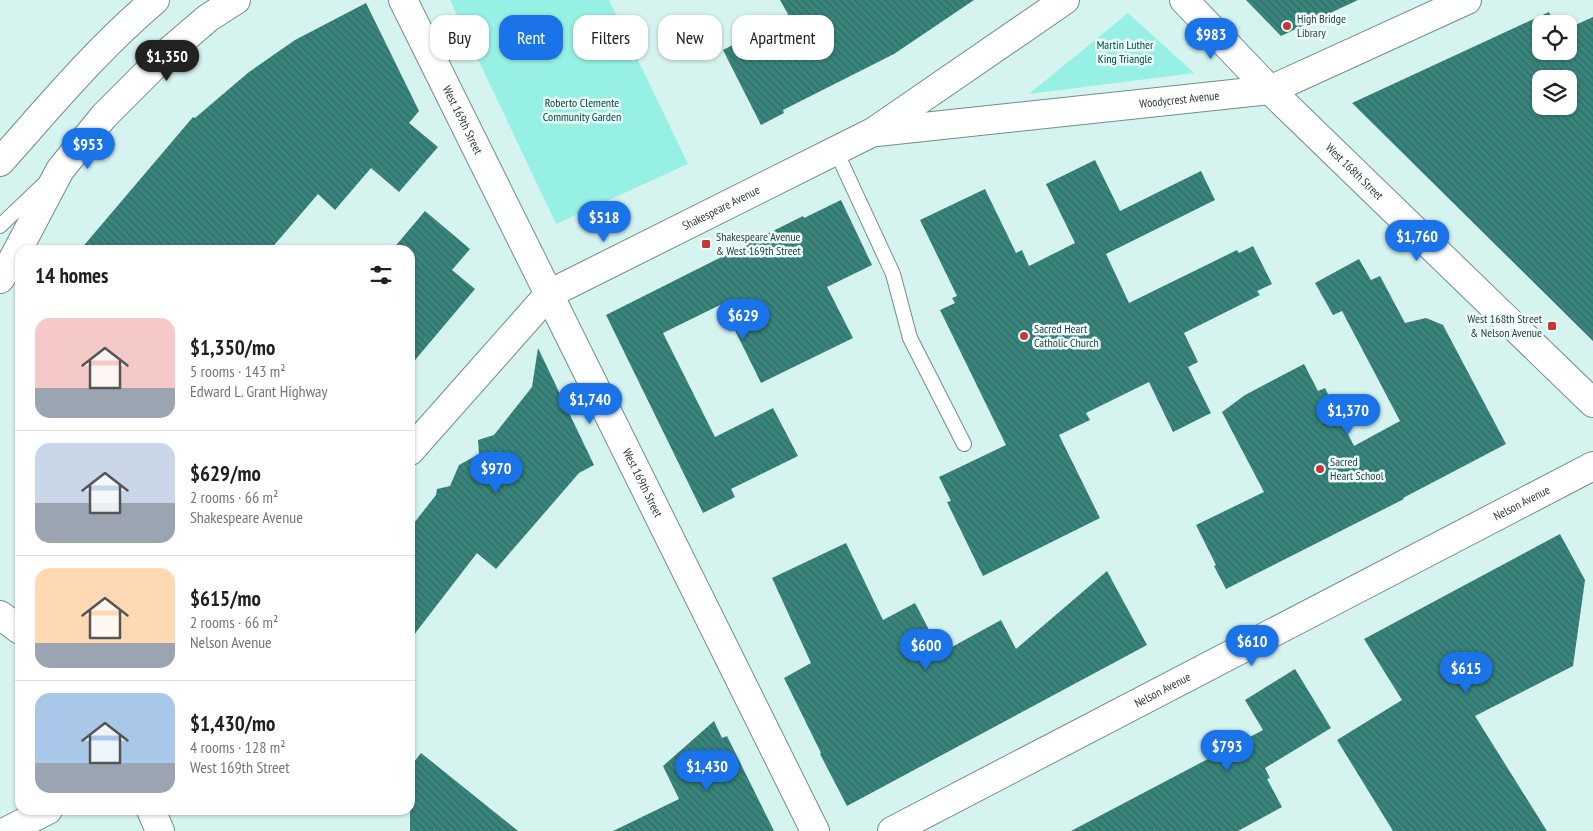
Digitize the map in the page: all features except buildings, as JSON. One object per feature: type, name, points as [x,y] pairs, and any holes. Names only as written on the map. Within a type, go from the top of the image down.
[{"type":"street","points":[[0,162],[90,60],[155,0]]},
{"type":"street","points":[[20,245],[60,170],[104,116],[145,73],[185,37],[236,0]]},
{"type":"street","name":"West 169th Street","points":[[403,0],[815,831]]},
{"type":"street","name":"Shakespeare Avenue","points":[[415,446],[549,294],[873,132],[1065,0]]},
{"type":"street","name":"West 168th Street","points":[[1184,0],[1270,90],[1593,403]]},
{"type":"street","name":"Woodycrest Avenue","points":[[873,132],[1270,90],[1467,0]]},
{"type":"street","points":[[0,279],[15,255]]},
{"type":"street","name":"Nelson Avenue","points":[[892,831],[1593,466]]},
{"type":"street","points":[[0,615],[15,626]]},
{"type":"street","points":[[7,831],[38,815]]},
{"type":"street","points":[[153,815],[160,831]]},
{"type":"lane","points":[[836,151],[893,274],[910,338],[964,444]]},
{"type":"lane","points":[[0,226],[60,170]]},
{"type":"green space","name":"Roberto Clemente Community Garden","points":[[450,0],[609,0],[616,15],[573,15],[573,60],[638,60],[688,164],[556,224],[478,60],[489,60],[489,15],[457,15]]},
{"type":"green space","name":"Martin Luther King Triangle","points":[[1128,13],[1194,73],[1029,94]]},
{"type":"place","name":"High Bridge Library","points":[[1287,26]]},
{"type":"place","name":"Shakespeare Avenue & West 169th Street","points":[[706,244]]},
{"type":"place","name":"West 168th Street & Nelson Avenue","points":[[1552,326]]},
{"type":"place","name":"Sacred Heart Catholic Church","points":[[1024,336]]},
{"type":"place","name":"Sacred Heart School","points":[[1320,469]]}]
